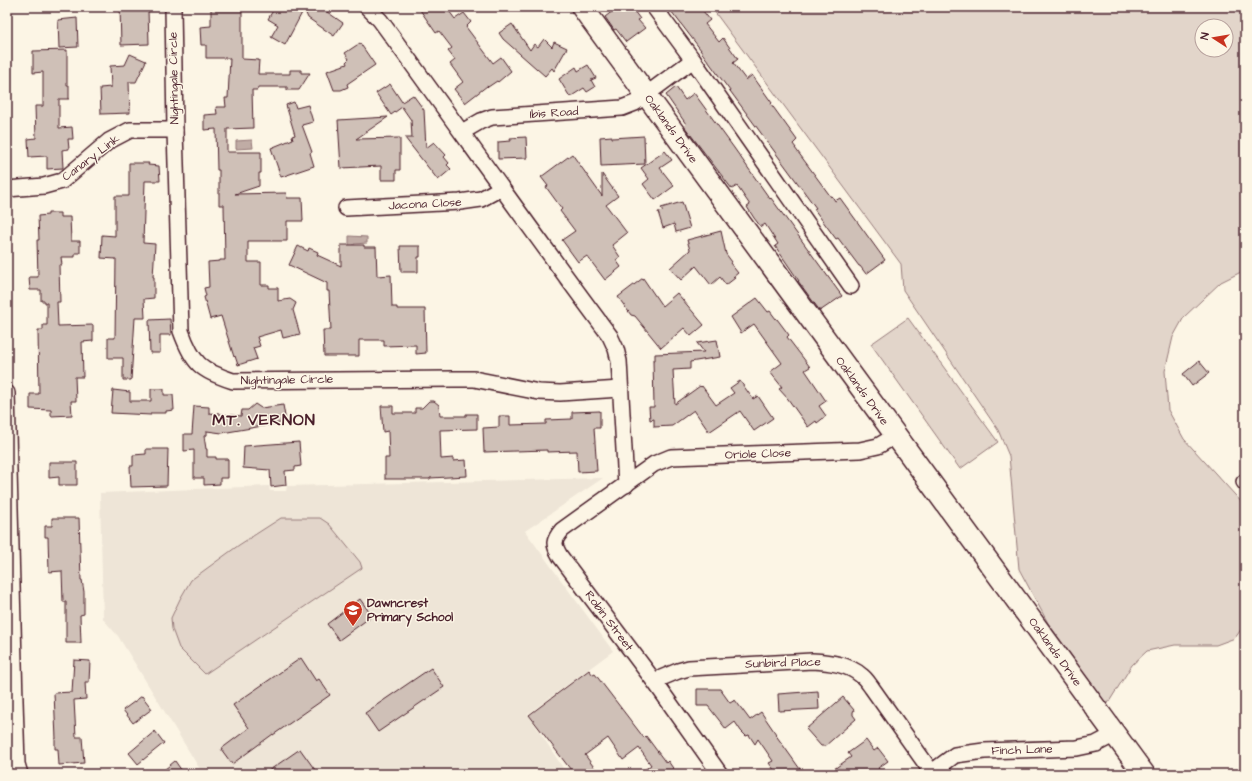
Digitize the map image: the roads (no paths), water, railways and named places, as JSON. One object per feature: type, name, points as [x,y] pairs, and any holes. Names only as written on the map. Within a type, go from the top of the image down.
[{"type":"street","name":"Nightingale Circle","points":[[173,7],[181,331],[188,351],[198,364],[213,374],[233,380],[379,378],[474,379],[539,392],[560,393],[620,389]]},
{"type":"street","points":[[367,7],[380,20],[610,336],[616,349],[619,361],[626,485]]},
{"type":"street","name":"Oaklands Drive","points":[[582,7],[1144,774]]},
{"type":"street","points":[[654,7],[693,60],[851,286]]},
{"type":"street","name":"Ibis Road","points":[[462,132],[492,117],[622,108],[635,103],[693,60]]},
{"type":"street","name":"Canary Link","points":[[7,189],[44,186],[62,181],[109,141],[130,130],[175,130]]},
{"type":"street","name":"Jacona Close","points":[[346,208],[460,202],[481,199],[501,188]]},
{"type":"street","points":[[7,393],[10,652],[20,774]]},
{"type":"street","name":"Oriole Close","points":[[626,485],[654,464],[671,457],[860,450],[878,446],[895,436]]},
{"type":"street","name":"Robin Street","points":[[626,485],[562,530],[555,538],[555,546],[560,556],[654,681],[720,774]]},
{"type":"street","name":"Sunbird Place","points":[[654,681],[689,668],[812,661],[827,662],[846,667],[861,675],[872,688],[932,773]]},
{"type":"street","name":"Finch Lane","points":[[932,773],[956,755],[984,751],[1077,748],[1096,744],[1115,734]]},
{"type":"place","name":"Dawncrest Primary School","points":[[353,627]]},
{"type":"district","name":"MT. VERNON","points":[[264,420]]}]
